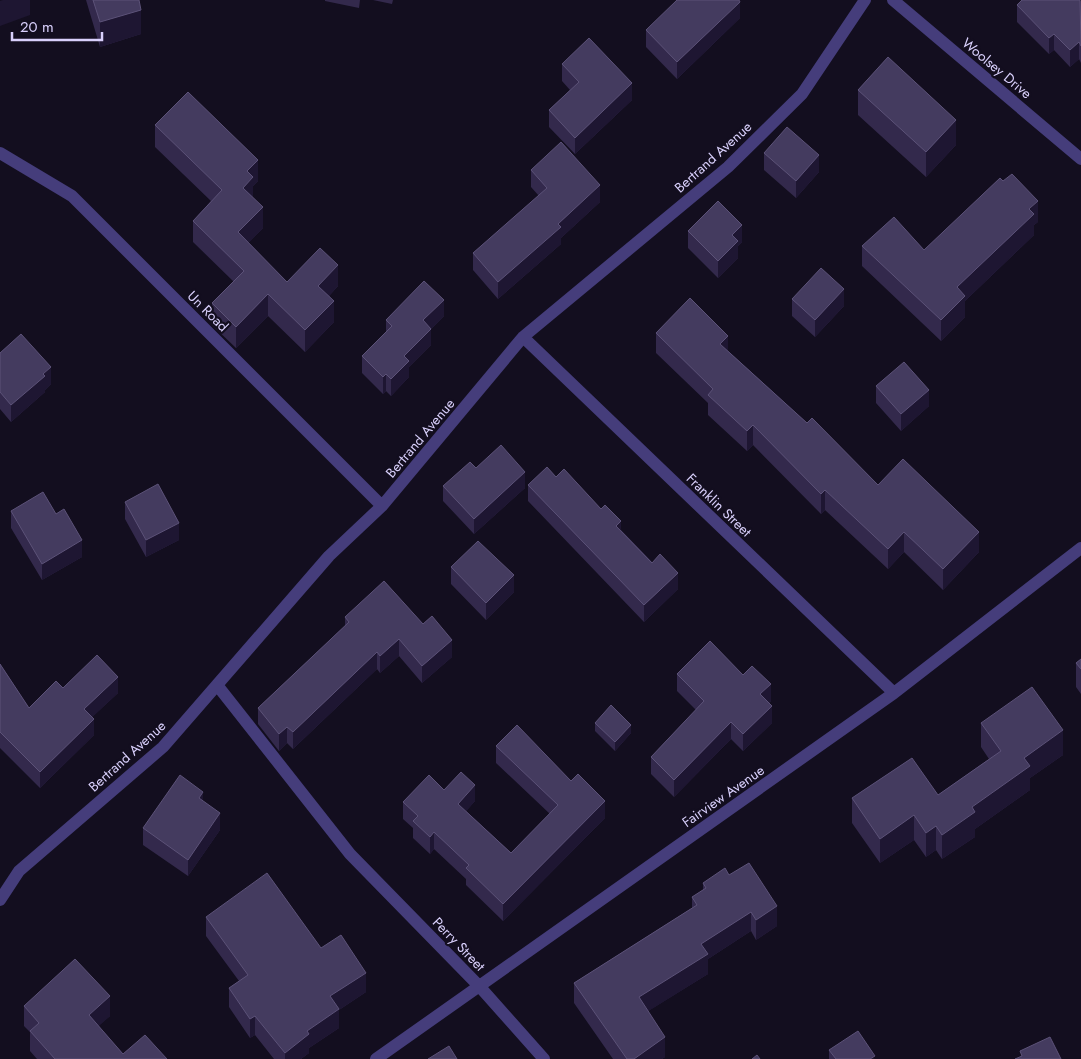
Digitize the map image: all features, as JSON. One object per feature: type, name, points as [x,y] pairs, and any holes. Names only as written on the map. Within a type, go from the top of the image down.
[{"type":"street","name":"Bertrand Avenue","points":[[0,900],[19,871],[162,747],[329,556],[382,506],[522,337],[728,167],[802,94],[866,0]]},
{"type":"street","name":"Woolsey Drive","points":[[893,0],[1081,159]]},
{"type":"street","name":"Un Road","points":[[0,153],[72,196],[382,506]]},
{"type":"street","name":"Franklin Street","points":[[522,337],[894,694]]},
{"type":"street","name":"Fairview Avenue","points":[[376,1059],[894,694],[1081,548]]},
{"type":"street","name":"Perry Street","points":[[217,685],[350,854],[480,987],[544,1059]]},
{"type":"building","points":[[93,0],[139,0],[141,10],[100,22]]},
{"type":"building","points":[[677,0],[739,0],[740,2],[677,62],[646,30]]},
{"type":"building","points":[[1022,0],[1080,0],[1081,46],[1079,42],[1070,50],[1054,34],[1049,38],[1017,5]]},
{"type":"building","points":[[589,38],[632,83],[575,138],[549,110],[579,82],[562,64]]},
{"type":"building","points":[[888,57],[956,120],[926,152],[858,90]]},
{"type":"building","points":[[188,92],[258,160],[247,171],[253,177],[243,188],[263,207],[238,232],[287,282],[320,248],[338,265],[318,286],[334,301],[305,330],[268,294],[236,327],[212,303],[244,271],[193,221],[222,190],[155,125]]},
{"type":"building","points":[[787,127],[819,155],[796,181],[764,153]]},
{"type":"building","points":[[561,142],[600,185],[558,224],[561,227],[498,282],[473,253],[547,188],[531,170]]},
{"type":"building","points":[[1012,174],[1038,201],[1029,209],[1034,214],[957,287],[965,296],[941,320],[862,246],[894,217],[924,250],[1000,178],[1003,181]]},
{"type":"building","points":[[718,201],[742,225],[732,235],[738,241],[718,261],[688,231]]},
{"type":"building","points":[[821,268],[844,289],[815,320],[792,299]]},
{"type":"building","points":[[424,281],[444,300],[423,320],[431,329],[404,356],[409,361],[391,379],[386,374],[383,377],[362,356],[392,326],[386,320]]},
{"type":"building","points":[[690,298],[728,336],[720,344],[807,423],[812,418],[878,485],[903,459],[979,532],[943,569],[904,532],[888,549],[825,490],[821,494],[753,425],[747,431],[708,395],[713,389],[656,333]]},
{"type":"building","points":[[21,334],[51,367],[43,374],[45,376],[11,405],[0,392],[0,353]]},
{"type":"building","points":[[904,362],[929,390],[901,414],[876,386]]},
{"type":"building","points":[[501,445],[525,472],[474,519],[443,486],[470,462],[476,468]]},
{"type":"building","points":[[547,467],[556,477],[564,469],[601,509],[605,505],[621,521],[616,526],[652,563],[660,554],[678,573],[644,605],[528,485]]},
{"type":"building","points":[[158,484],[179,523],[146,540],[125,502]]},
{"type":"building","points":[[43,492],[56,514],[64,509],[82,540],[42,564],[11,511]]},
{"type":"building","points":[[478,541],[514,575],[486,603],[451,567]]},
{"type":"building","points":[[384,581],[423,624],[432,616],[452,640],[422,666],[399,639],[380,656],[377,652],[293,732],[287,727],[279,734],[258,708],[349,622],[345,617]]},
{"type":"building","points":[[710,641],[743,675],[752,666],[771,684],[760,694],[772,706],[743,734],[731,722],[674,780],[651,757],[704,701],[677,674]]},
{"type":"building","points":[[97,655],[118,677],[84,709],[94,719],[40,772],[0,732],[0,664],[29,708],[56,681],[63,688]]},
{"type":"building","points":[[1081,659],[1081,669],[1076,663]]},
{"type":"building","points":[[1032,687],[1063,730],[1024,758],[1030,766],[972,807],[975,812],[942,835],[936,826],[926,833],[914,815],[880,839],[852,798],[912,758],[938,795],[1001,751],[981,723]]},
{"type":"building","points":[[611,705],[631,725],[615,742],[595,723]]},
{"type":"building","points":[[517,725],[571,781],[578,774],[605,801],[503,904],[466,868],[469,865],[434,832],[430,837],[413,821],[418,816],[403,802],[429,775],[444,790],[461,772],[475,785],[458,804],[511,853],[558,805],[496,746]]},
{"type":"building","points":[[180,775],[203,792],[199,798],[220,813],[188,860],[143,828]]},
{"type":"building","points":[[749,863],[777,906],[756,920],[751,912],[701,944],[708,954],[639,997],[665,1037],[634,1059],[627,1059],[574,983],[697,905],[692,897],[706,888],[703,883],[725,868],[729,875]]},
{"type":"building","points":[[267,873],[321,948],[341,935],[366,973],[330,996],[339,1009],[307,1031],[309,1034],[285,1053],[255,1016],[250,1019],[229,988],[248,975],[206,917]]},
{"type":"building","points":[[75,959],[110,996],[89,1015],[123,1054],[145,1035],[167,1059],[55,1059],[30,1031],[39,1023],[24,1006]]},
{"type":"building","points":[[858,1031],[875,1056],[870,1059],[836,1059],[829,1050]]},
{"type":"building","points":[[1050,1037],[1061,1059],[1015,1059],[1022,1056],[1020,1051]]},
{"type":"building","points":[[449,1046],[457,1059],[428,1059]]},
{"type":"building","points":[[757,1055],[760,1059],[752,1059]]}]
